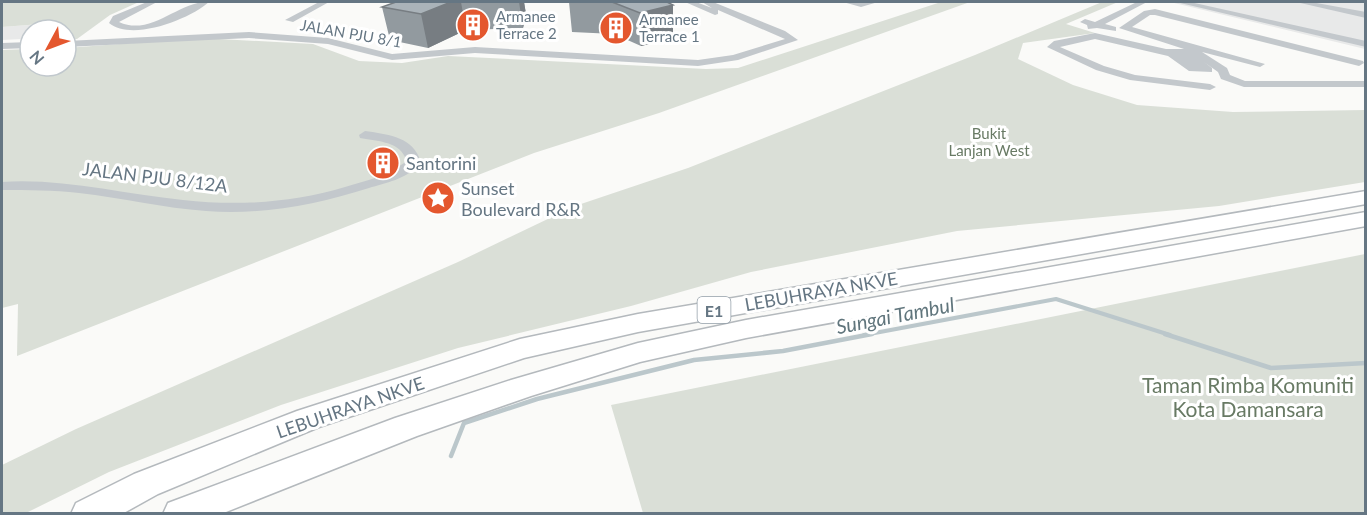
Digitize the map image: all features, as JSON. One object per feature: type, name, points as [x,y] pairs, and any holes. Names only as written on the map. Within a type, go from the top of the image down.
[{"type":"highway","name":"LEBUHRAYA NKVE","points":[[88,513],[146,484],[298,423],[520,349],[718,309],[1365,197]]},
{"type":"highway","name":"LEBUHRAYA NKVE","points":[[180,513],[406,427],[521,388],[638,353],[746,329],[1365,219]]},
{"type":"street","points":[[153,2],[116,18],[114,23],[128,28],[157,24],[205,2]]},
{"type":"street","points":[[290,20],[326,2]]},
{"type":"street","name":"JALAN PJU 8/1","points":[[78,43],[249,35],[328,41],[392,57],[475,50],[698,63],[734,58],[794,40],[689,2]]},
{"type":"street","name":"JALAN PJU 8/1","points":[[706,2],[767,30]]},
{"type":"street","points":[[848,2],[861,4],[874,2]]},
{"type":"street","points":[[1090,25],[1128,2]]},
{"type":"street","points":[[1090,25],[1143,2]]},
{"type":"street","points":[[1180,2],[1365,44]]},
{"type":"street","points":[[1300,2],[1365,15]]},
{"type":"street","points":[[1359,63],[1155,12],[1147,13],[1123,26],[1198,54],[1223,70],[1222,74],[1225,77],[1235,82],[1365,84]]},
{"type":"street","points":[[1090,25],[1260,64]]},
{"type":"street","points":[[1090,25],[1162,46],[1193,69],[1208,70],[1184,48]]},
{"type":"street","points":[[767,30],[774,39],[772,47]]},
{"type":"street","points":[[1184,48],[1171,53],[1095,36],[1058,43],[1052,47],[1100,68],[1134,78],[1210,87]]},
{"type":"street","points":[[2,46],[18,45]]},
{"type":"street","name":"JALAN PJU 8/12A","points":[[2,186],[60,185],[204,207],[285,204],[324,198],[406,169],[412,160],[409,149],[396,142],[365,135]]},
{"type":"shaded area","points":[[1170,2],[1365,2],[1365,49]]},
{"type":"shaded area","points":[[18,26],[18,39],[2,40],[2,27]]},
{"type":"green space","points":[[2,2],[139,2],[110,15],[78,38],[78,18],[18,18],[18,26],[2,27]]},
{"type":"green space","points":[[941,2],[970,2],[659,113],[534,153],[17,356],[18,304],[2,308],[2,50],[18,49],[18,78],[78,78],[78,47],[200,38],[313,44],[359,61],[402,63],[448,56],[706,69],[738,68]]},
{"type":"green space","name":"Bukit Lanjan West","points":[[1102,2],[1118,2],[1066,24],[1095,33],[1023,43],[1018,59],[1073,85],[1137,105],[1233,112],[1365,110],[1365,182],[1219,206],[957,231],[751,272],[631,306],[458,348],[281,405],[109,472],[26,513],[2,513],[2,465],[76,429],[458,262],[575,206],[688,168],[975,55]]},
{"type":"green space","name":"Taman Rimba Komuniti Kota Damansara","points":[[1365,254],[1365,513],[643,513],[611,405]]},
{"type":"building","points":[[396,2],[451,2],[421,14],[382,7]]},
{"type":"building","points":[[612,2],[667,2],[673,5],[640,13]]},
{"type":"waterway","name":"Sungai Tambul","points":[[864,335],[1056,299],[1170,335]]},
{"type":"waterway","name":"Sungai Tambul","points":[[451,456],[464,423],[537,399],[694,360],[783,351],[872,334]]},
{"type":"waterway","name":"Sungai Tambul","points":[[1165,334],[1271,368],[1366,363]]},
{"type":"place","name":"Armanee Terrace 2","points":[[473,25]]},
{"type":"place","name":"Armanee Terrace 1","points":[[616,28]]},
{"type":"place","name":"Santorini","points":[[383,163]]},
{"type":"place","name":"Sunset Boulevard R&R","points":[[438,198]]}]
